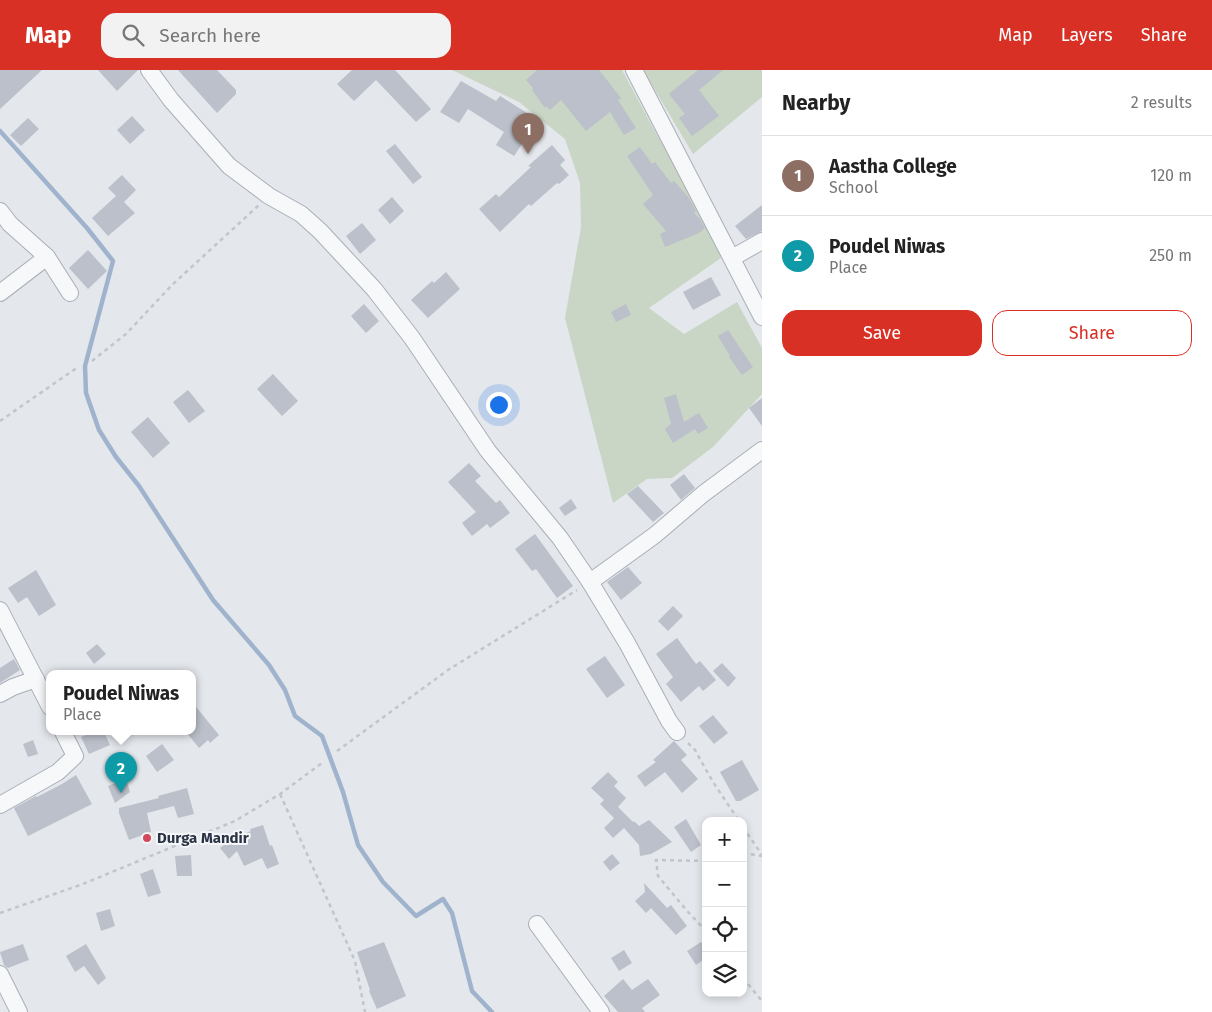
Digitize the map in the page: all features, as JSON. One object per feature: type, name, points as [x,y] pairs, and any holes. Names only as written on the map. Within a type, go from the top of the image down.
[{"type":"street","points":[[149,70],[171,100],[229,166],[269,196],[301,214],[320,231],[365,279],[412,338],[488,450],[560,538],[590,582],[627,643],[669,722],[677,732]]},
{"type":"street","points":[[634,70],[762,317]]},
{"type":"street","points":[[0,211],[5,228],[46,257],[70,293]]},
{"type":"street","points":[[732,258],[762,241]]},
{"type":"street","points":[[0,292],[46,257]]},
{"type":"street","points":[[590,582],[655,535],[704,494],[762,450]]},
{"type":"street","points":[[0,610],[46,698]]},
{"type":"street","points":[[0,694],[36,679]]},
{"type":"street","points":[[0,805],[58,772],[75,756],[64,735]]},
{"type":"street","points":[[537,924],[601,1012]]},
{"type":"street","points":[[0,974],[19,1012]]},
{"type":"path","points":[[92,361],[126,334],[172,285],[269,196]]},
{"type":"path","points":[[0,421],[78,367]]},
{"type":"path","points":[[337,751],[448,670],[590,582]]},
{"type":"path","points":[[677,732],[695,750],[736,817]]},
{"type":"path","points":[[0,913],[83,884],[127,864],[173,848],[235,821],[280,794],[322,763]]},
{"type":"path","points":[[280,794],[355,961],[365,1012]]},
{"type":"path","points":[[747,833],[762,855]]},
{"type":"path","points":[[747,853],[762,855]]},
{"type":"path","points":[[702,861],[656,860],[658,876],[702,927]]},
{"type":"path","points":[[747,983],[762,1001]]},
{"type":"green space","points":[[452,70],[622,70],[657,135],[698,200],[721,258],[649,308],[684,334],[737,302],[762,348],[762,394],[713,447],[672,478],[647,479],[613,503],[565,318],[581,227],[580,183],[565,139],[519,102]]},
{"type":"green space","points":[[643,70],[762,70],[762,97],[693,154]]},
{"type":"building","points":[[0,70],[42,70],[0,109]]},
{"type":"building","points":[[98,70],[138,70],[117,91]]},
{"type":"building","points":[[178,70],[217,70],[236,90],[236,94],[217,113]]},
{"type":"building","points":[[352,70],[395,70],[431,109],[416,122],[376,80],[354,101],[337,84]]},
{"type":"building","points":[[537,70],[599,70],[621,98],[618,100],[636,128],[624,135],[610,112],[586,131],[561,100],[550,110],[546,106],[545,108],[526,80]]},
{"type":"building","points":[[698,70],[723,70],[699,90],[719,116],[692,136],[679,118],[685,114],[669,94]]},
{"type":"building","points":[[461,81],[496,101],[500,96],[538,120],[514,156],[496,145],[504,132],[468,109],[459,123],[440,112]]},
{"type":"building","points":[[132,116],[145,130],[130,144],[117,130]]},
{"type":"building","points":[[28,118],[39,129],[21,146],[10,135]]},
{"type":"building","points":[[395,144],[422,177],[413,184],[386,151]]},
{"type":"building","points":[[552,145],[565,160],[560,165],[569,175],[531,206],[529,204],[500,232],[479,209],[496,194],[499,197],[531,167],[528,166]]},
{"type":"building","points":[[640,147],[652,164],[655,162],[671,183],[674,181],[689,198],[696,211],[694,213],[705,228],[699,233],[665,247],[660,234],[666,231],[643,204],[653,195],[627,156]]},
{"type":"building","points":[[122,175],[136,190],[124,202],[135,213],[108,236],[92,218],[116,196],[108,188]]},
{"type":"building","points":[[392,197],[404,211],[390,224],[378,210]]},
{"type":"building","points":[[762,205],[762,231],[746,239],[735,226]]},
{"type":"building","points":[[362,223],[376,240],[360,254],[346,236]]},
{"type":"building","points":[[88,250],[107,271],[88,289],[69,268]]},
{"type":"building","points":[[446,272],[460,289],[428,318],[411,300],[432,281],[434,283]]},
{"type":"building","points":[[711,277],[721,295],[693,310],[683,292]]},
{"type":"building","points":[[364,304],[379,321],[366,333],[351,316]]},
{"type":"building","points":[[626,304],[631,315],[616,322],[611,312]]},
{"type":"building","points":[[728,330],[753,367],[742,375],[729,357],[718,336]]},
{"type":"building","points":[[273,374],[298,401],[282,416],[257,389]]},
{"type":"building","points":[[188,390],[205,411],[189,423],[173,402]]},
{"type":"building","points":[[676,394],[684,422],[699,413],[708,428],[698,434],[695,429],[673,443],[665,429],[671,424],[664,398]]},
{"type":"building","points":[[762,398],[762,426],[749,408]]},
{"type":"building","points":[[148,417],[170,443],[153,458],[131,432]]},
{"type":"building","points":[[469,463],[481,476],[475,481],[496,503],[500,500],[510,513],[490,528],[487,524],[472,536],[462,523],[476,512],[448,482]]},
{"type":"building","points":[[684,474],[695,488],[681,500],[670,485]]},
{"type":"building","points":[[638,486],[664,513],[653,522],[627,494]]},
{"type":"building","points":[[571,499],[577,508],[565,516],[559,508]]},
{"type":"building","points":[[535,534],[573,586],[557,598],[536,569],[532,571],[515,549]]},
{"type":"building","points":[[628,567],[642,583],[621,600],[607,582]]},
{"type":"building","points":[[36,570],[56,605],[39,616],[27,597],[18,603],[8,588]]},
{"type":"building","points":[[673,606],[683,616],[668,631],[658,621]]},
{"type":"building","points":[[677,638],[696,664],[700,661],[716,680],[703,691],[699,686],[681,702],[666,684],[673,677],[656,654]]},
{"type":"building","points":[[97,644],[106,654],[94,664],[86,653]]},
{"type":"building","points":[[605,656],[625,685],[607,698],[586,669]]},
{"type":"building","points":[[14,659],[20,670],[0,683],[0,668]]},
{"type":"building","points":[[722,663],[736,678],[728,687],[713,671]]},
{"type":"building","points":[[196,707],[219,735],[210,743],[208,740],[199,748],[188,735],[196,735]]},
{"type":"building","points":[[713,715],[728,733],[714,744],[699,726]]},
{"type":"building","points":[[86,735],[105,735],[110,745],[89,754],[81,737]]},
{"type":"building","points":[[33,740],[38,754],[28,757],[23,744]]},
{"type":"building","points":[[674,741],[687,755],[681,760],[698,779],[682,793],[665,772],[645,787],[637,776],[656,762],[653,760]]},
{"type":"building","points":[[162,744],[174,760],[157,772],[146,756]]},
{"type":"building","points":[[742,760],[759,790],[740,801],[736,801],[720,772]]},
{"type":"building","points":[[608,772],[618,782],[614,786],[626,798],[618,807],[639,826],[649,820],[672,842],[651,854],[640,856],[639,845],[624,828],[613,838],[604,828],[614,818],[600,804],[604,800],[591,788]]},
{"type":"building","points":[[76,775],[92,804],[28,836],[14,808]]},
{"type":"building","points":[[126,779],[130,792],[115,803],[108,786]]},
{"type":"building","points":[[187,788],[194,814],[178,818],[174,806],[147,813],[151,832],[129,840],[119,808],[159,798],[158,796]]},
{"type":"building","points":[[686,819],[701,845],[691,852],[674,827]]},
{"type":"building","points":[[263,825],[279,864],[267,869],[262,858],[244,866],[237,851],[229,859],[220,848],[231,839],[251,831],[250,829]]},
{"type":"building","points":[[612,854],[620,863],[610,871],[603,862]]},
{"type":"building","points":[[191,855],[192,876],[177,876],[175,856]]},
{"type":"building","points":[[153,869],[161,893],[148,897],[140,874]]},
{"type":"building","points":[[644,883],[667,908],[671,905],[687,926],[676,935],[651,908],[646,913],[635,901],[645,892]]},
{"type":"building","points":[[110,909],[115,926],[101,931],[96,913]]},
{"type":"building","points":[[384,942],[406,996],[377,1009],[369,991],[357,952]]},
{"type":"building","points":[[701,942],[702,961],[696,965],[687,951]]},
{"type":"building","points":[[23,944],[29,960],[8,968],[4,965],[0,952]]},
{"type":"building","points":[[86,944],[106,978],[98,985],[84,966],[75,972],[66,956]]},
{"type":"building","points":[[624,950],[632,963],[619,971],[611,958]]},
{"type":"building","points":[[623,979],[632,990],[648,979],[660,995],[642,1008],[645,1012],[618,1012],[604,996]]},
{"type":"waterway","points":[[0,131],[87,228],[113,261],[85,366],[86,393],[99,430],[116,457],[139,486],[213,600],[269,665],[285,690],[295,716],[322,736],[343,792],[358,845],[383,882],[416,916],[443,899],[452,913],[472,991],[492,1012]]},
{"type":"place","name":"Aastha College","points":[[528,154]]},
{"type":"place","name":"Poudel Niwas","points":[[121,793]]},
{"type":"place","name":"Durga Mandir","points":[[147,838]]}]
